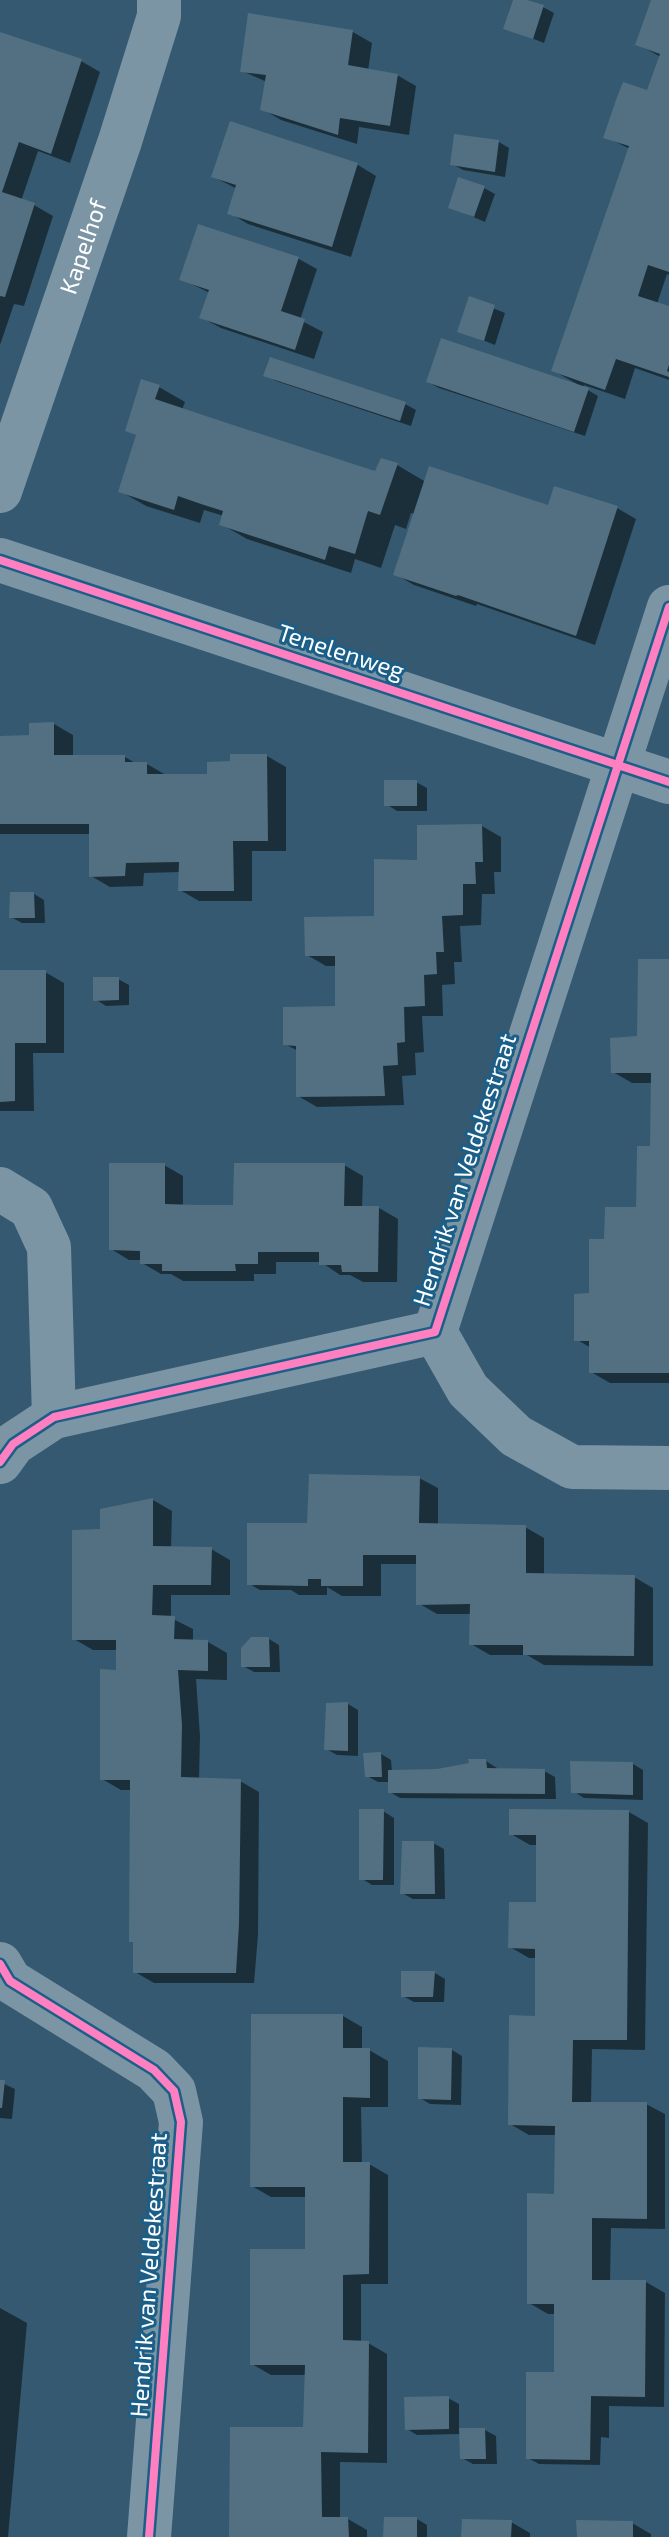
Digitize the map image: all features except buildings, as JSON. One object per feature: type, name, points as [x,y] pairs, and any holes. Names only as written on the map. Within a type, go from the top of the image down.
[{"type":"street","name":"Kapelhof","points":[[0,491],[120,141],[159,16],[159,0]]},
{"type":"street","name":"Tenelenweg","points":[[0,560],[669,782]]},
{"type":"street","name":"Hendrik van Veldekestraat","points":[[0,1462],[13,1444],[54,1417],[435,1332],[669,607]]},
{"type":"street","points":[[0,1189],[31,1208],[49,1247],[54,1417]]},
{"type":"street","points":[[435,1332],[468,1390],[516,1436],[572,1467],[669,1468]]},
{"type":"street","name":"Hendrik van Veldekestraat","points":[[0,1964],[10,1981],[154,2070],[174,2091],[181,2122],[149,2537]]},
{"type":"cycle path","points":[[0,560],[669,782]]},
{"type":"cycle path","points":[[0,1462],[13,1444],[54,1417],[435,1332],[669,607]]},
{"type":"cycle path","points":[[0,1964],[10,1981],[154,2070],[174,2091],[181,2122],[149,2537]]}]
